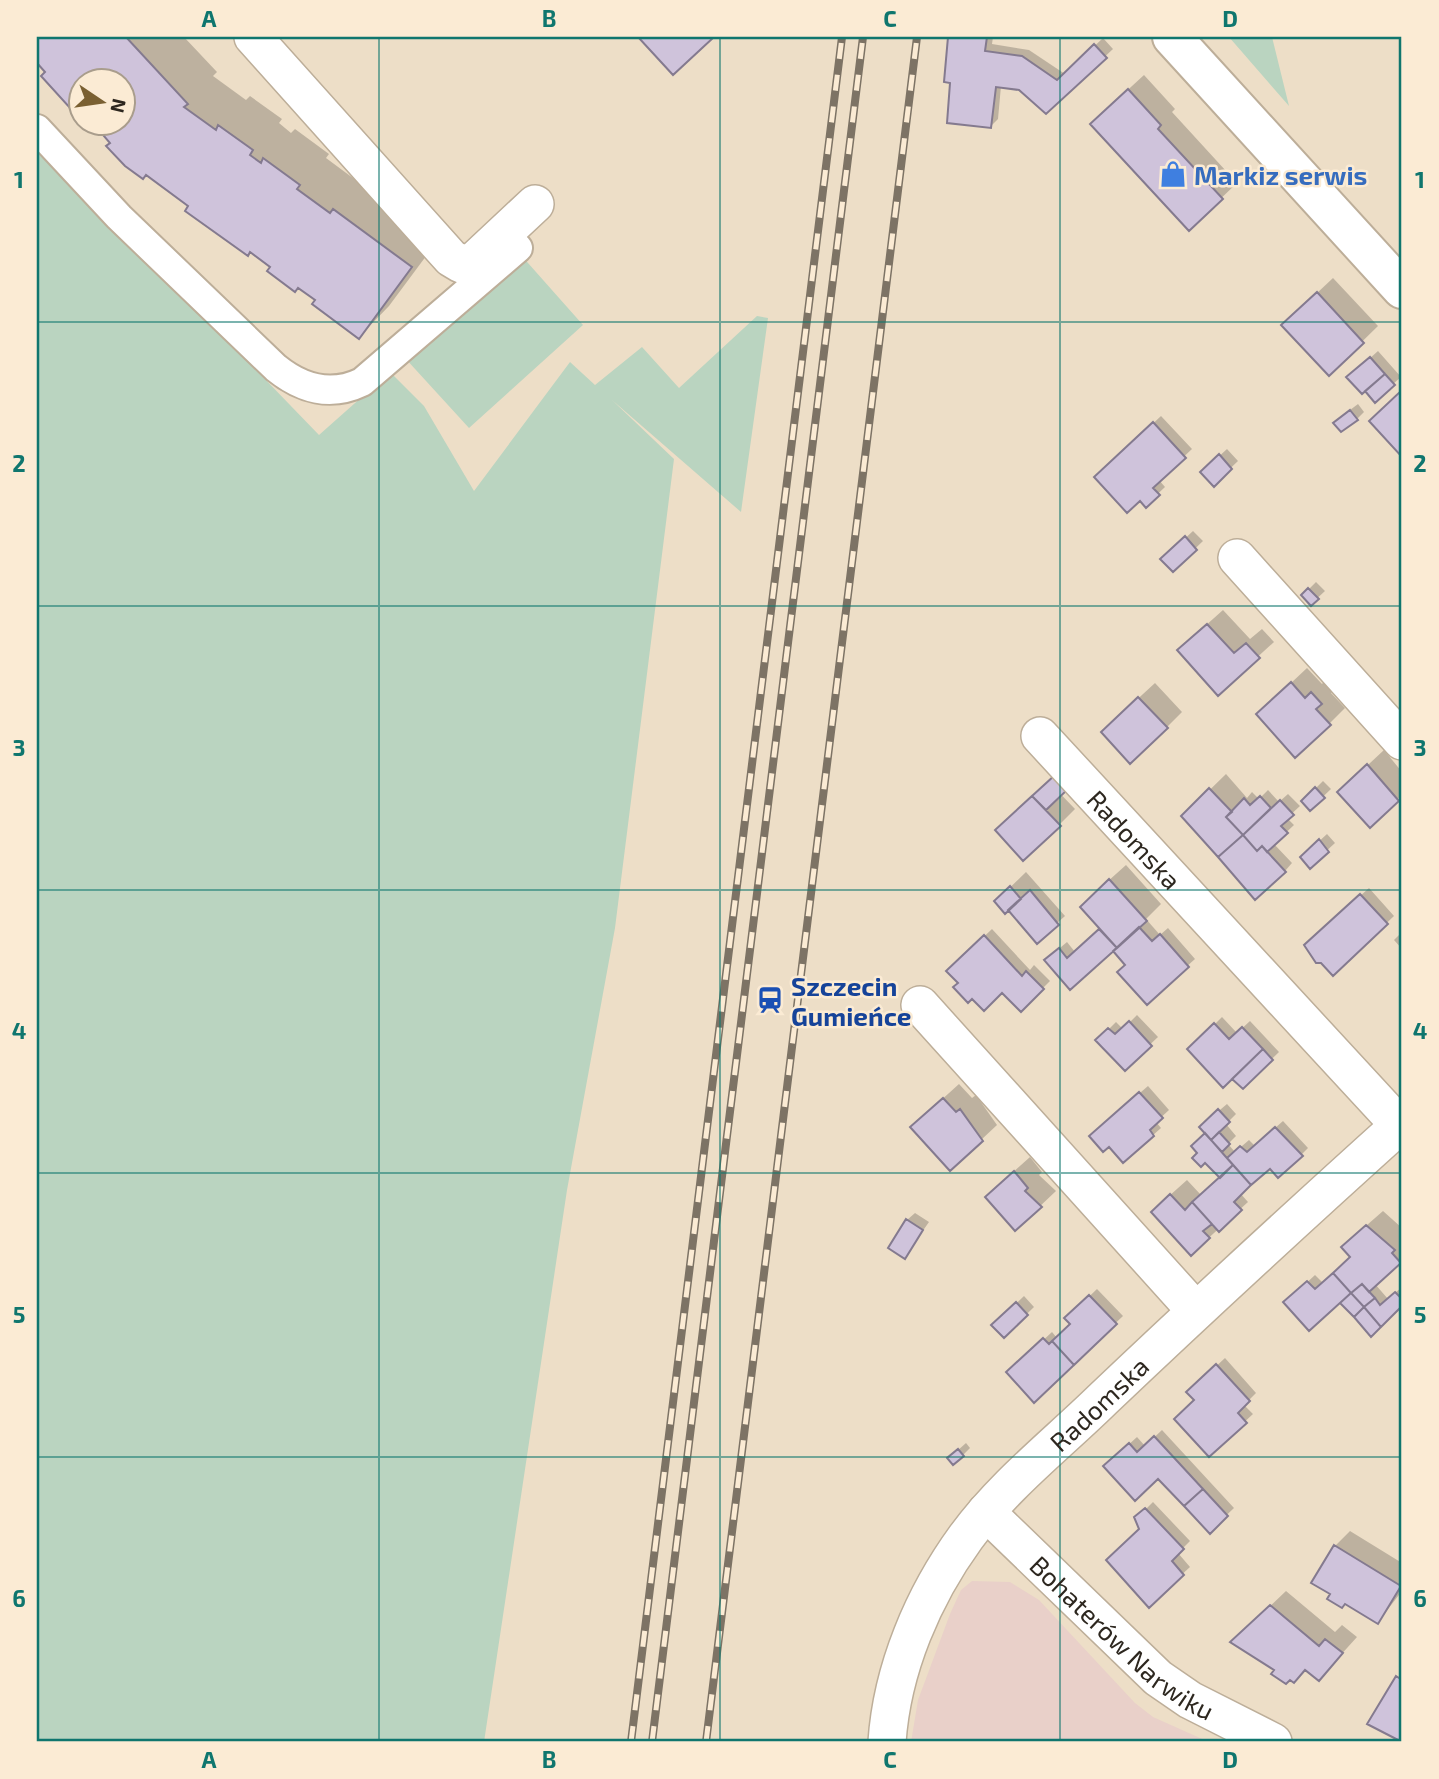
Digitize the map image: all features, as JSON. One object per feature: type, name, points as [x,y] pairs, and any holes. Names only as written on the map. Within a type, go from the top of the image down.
[{"type":"street","points":[[253,37],[451,258],[461,264],[474,261],[535,204]]},
{"type":"street","points":[[1172,37],[1402,289]]},
{"type":"street","points":[[37,129],[119,218],[276,368],[292,381],[313,389],[331,391],[362,382],[518,248],[504,233]]},
{"type":"street","points":[[1237,558],[1402,741]]},
{"type":"street","name":"Radomska","points":[[887,1742],[903,1661],[918,1622],[946,1569],[986,1513],[1196,1311],[1401,1125],[1040,736]]},
{"type":"street","points":[[920,1005],[1196,1311]]},
{"type":"street","name":"Bohaterów Narwiku","points":[[986,1513],[1158,1678],[1190,1700],[1273,1742]]},
{"type":"shaded area","points":[[972,1581],[1010,1582],[1039,1600],[1135,1703],[1153,1717],[1209,1742],[911,1742],[918,1700],[950,1614],[961,1590]]},
{"type":"green space","points":[[1229,37],[1272,37],[1289,106]]},
{"type":"green space","points":[[37,143],[319,435],[390,372],[424,406],[474,491],[570,362],[595,385],[642,347],[679,388],[757,316],[768,318],[741,512],[612,400],[674,459],[615,928],[567,1190],[484,1742],[37,1742]]},
{"type":"green space","points":[[520,254],[583,325],[469,428],[405,358]]},
{"type":"building","points":[[37,37],[126,37],[188,104],[184,107],[216,130],[218,125],[253,150],[250,155],[261,163],[263,158],[300,185],[297,189],[330,213],[333,209],[412,267],[359,339],[312,304],[315,300],[298,288],[295,292],[267,271],[270,267],[250,252],[248,256],[185,211],[188,206],[146,175],[143,179],[125,166],[106,146],[110,143],[104,136],[136,136],[136,66],[66,66],[66,104],[41,76],[45,72],[37,63]]},
{"type":"building","points":[[638,37],[714,37],[673,75]]},
{"type":"building","points":[[948,37],[987,37],[985,51],[1022,56],[1057,80],[1094,44],[1107,58],[1046,114],[1019,90],[996,87],[991,128],[947,123],[950,83],[944,82]]},
{"type":"building","points":[[1128,89],[1161,125],[1158,129],[1223,199],[1189,231],[1090,124]]},
{"type":"building","points":[[1317,292],[1364,343],[1329,376],[1281,325]]},
{"type":"building","points":[[1370,357],[1385,374],[1362,394],[1346,377]]},
{"type":"building","points":[[1385,374],[1395,385],[1375,403],[1365,391]]},
{"type":"building","points":[[1402,390],[1402,457],[1369,421]]},
{"type":"building","points":[[1350,410],[1358,420],[1341,432],[1333,423]]},
{"type":"building","points":[[1153,422],[1186,458],[1153,488],[1160,495],[1146,508],[1140,501],[1127,513],[1094,477]]},
{"type":"building","points":[[1219,454],[1232,469],[1214,487],[1200,472]]},
{"type":"building","points":[[1185,536],[1197,550],[1173,572],[1160,559]]},
{"type":"building","points":[[1308,588],[1319,599],[1311,606],[1301,595]]},
{"type":"building","points":[[1207,624],[1234,653],[1246,643],[1260,658],[1218,696],[1177,650]]},
{"type":"building","points":[[1291,682],[1305,698],[1311,692],[1322,704],[1316,709],[1331,725],[1295,758],[1256,714]]},
{"type":"building","points":[[1138,697],[1168,728],[1130,764],[1101,732]]},
{"type":"building","points":[[1367,764],[1399,801],[1370,828],[1337,792]]},
{"type":"building","points":[[1055,775],[1068,789],[1046,810],[1032,796]]},
{"type":"building","points":[[1315,787],[1325,798],[1310,811],[1301,801]]},
{"type":"building","points":[[1209,788],[1232,812],[1226,817],[1243,835],[1218,857],[1181,816]]},
{"type":"building","points":[[1032,796],[1061,826],[1023,861],[995,830]]},
{"type":"building","points":[[1260,796],[1271,808],[1243,835],[1226,817],[1244,798],[1250,805]]},
{"type":"building","points":[[1280,800],[1294,815],[1281,826],[1288,833],[1267,852],[1262,846],[1257,851],[1243,835]]},
{"type":"building","points":[[1243,835],[1257,851],[1262,846],[1286,872],[1255,900],[1218,857]]},
{"type":"building","points":[[1319,839],[1329,852],[1310,869],[1300,857]]},
{"type":"building","points":[[1109,879],[1147,921],[1117,948],[1080,907]]},
{"type":"building","points":[[1010,886],[1021,899],[1005,914],[994,901]]},
{"type":"building","points":[[1030,890],[1059,925],[1037,944],[1008,910]]},
{"type":"building","points":[[1360,894],[1388,924],[1333,976],[1321,963],[1316,963],[1304,945]]},
{"type":"building","points":[[1139,927],[1152,941],[1160,934],[1189,967],[1147,1005],[1117,972],[1125,965],[1113,951]]},
{"type":"building","points":[[1099,929],[1117,948],[1070,990],[1044,960],[1059,948],[1067,958]]},
{"type":"building","points":[[984,935],[1022,976],[1026,971],[1044,989],[1021,1012],[1002,993],[984,1011],[972,999],[968,1003],[953,987],[958,983],[946,971]]},
{"type":"building","points":[[1129,1021],[1152,1046],[1125,1071],[1095,1040],[1108,1028],[1115,1034]]},
{"type":"building","points":[[1214,1023],[1229,1039],[1242,1027],[1263,1049],[1223,1088],[1187,1049]]},
{"type":"building","points":[[1263,1049],[1273,1060],[1243,1089],[1232,1079]]},
{"type":"building","points":[[1139,1092],[1163,1118],[1150,1130],[1154,1136],[1123,1163],[1109,1147],[1103,1152],[1089,1136]]},
{"type":"building","points":[[943,1098],[956,1112],[960,1109],[983,1141],[950,1171],[910,1127]]},
{"type":"building","points":[[1218,1109],[1230,1122],[1211,1140],[1199,1127]]},
{"type":"building","points":[[1275,1127],[1303,1156],[1278,1178],[1270,1169],[1251,1185],[1227,1158],[1240,1146],[1247,1152]]},
{"type":"building","points":[[1219,1132],[1230,1144],[1222,1152],[1211,1140]]},
{"type":"building","points":[[1205,1133],[1233,1165],[1220,1178],[1205,1163],[1201,1167],[1192,1158],[1197,1153],[1191,1146]]},
{"type":"building","points":[[1233,1165],[1251,1185],[1234,1202],[1242,1210],[1219,1232],[1192,1202]]},
{"type":"building","points":[[1014,1171],[1028,1188],[1025,1191],[1042,1207],[1015,1231],[985,1197]]},
{"type":"building","points":[[1170,1194],[1185,1210],[1192,1202],[1212,1224],[1203,1231],[1210,1238],[1191,1256],[1151,1212]]},
{"type":"building","points":[[906,1219],[923,1230],[905,1259],[888,1248]]},
{"type":"building","points":[[1366,1225],[1395,1250],[1392,1253],[1401,1263],[1369,1292],[1362,1284],[1351,1293],[1333,1273],[1350,1257],[1341,1247]]},
{"type":"building","points":[[1333,1273],[1351,1293],[1309,1331],[1283,1302],[1307,1281],[1315,1289]]},
{"type":"building","points":[[1362,1284],[1375,1298],[1364,1307],[1351,1293]]},
{"type":"building","points":[[1395,1292],[1402,1299],[1402,1306],[1381,1327],[1364,1307],[1375,1298],[1380,1305]]},
{"type":"building","points":[[1351,1293],[1364,1307],[1354,1317],[1340,1303]]},
{"type":"building","points":[[1089,1295],[1117,1324],[1074,1365],[1052,1341],[1070,1324],[1064,1318]]},
{"type":"building","points":[[1016,1302],[1028,1315],[1004,1338],[991,1325]]},
{"type":"building","points":[[1364,1307],[1381,1327],[1371,1337],[1354,1317]]},
{"type":"building","points":[[1043,1338],[1049,1344],[1052,1341],[1074,1365],[1034,1403],[1006,1372]]},
{"type":"building","points":[[1216,1364],[1250,1401],[1238,1413],[1247,1423],[1209,1457],[1174,1419],[1194,1400],[1186,1392]]},
{"type":"building","points":[[1154,1436],[1203,1489],[1184,1506],[1158,1479],[1135,1501],[1103,1466],[1129,1443],[1137,1452]]},
{"type":"building","points":[[958,1449],[964,1456],[953,1465],[947,1458]]},
{"type":"building","points":[[1203,1489],[1228,1516],[1210,1534],[1184,1506]]},
{"type":"building","points":[[1145,1508],[1184,1549],[1172,1561],[1184,1575],[1149,1608],[1106,1560],[1139,1529],[1134,1517]]},
{"type":"building","points":[[1334,1545],[1401,1586],[1378,1624],[1345,1604],[1342,1608],[1327,1599],[1330,1594],[1311,1583]]},
{"type":"building","points":[[1270,1605],[1319,1646],[1325,1639],[1343,1653],[1319,1681],[1305,1670],[1294,1683],[1290,1680],[1286,1684],[1271,1674],[1274,1670],[1230,1642]]},
{"type":"building","points":[[1396,1676],[1402,1680],[1402,1742],[1367,1724]]},
{"type":"railway","points":[[631,1742],[842,37]]},
{"type":"railway","points":[[652,1742],[863,37]]},
{"type":"railway","points":[[706,1742],[917,37]]},
{"type":"place","name":"Markiz serwis","points":[[1173,174]]},
{"type":"place","name":"Szczecin Gumieńce","points":[[770,1000]]}]
